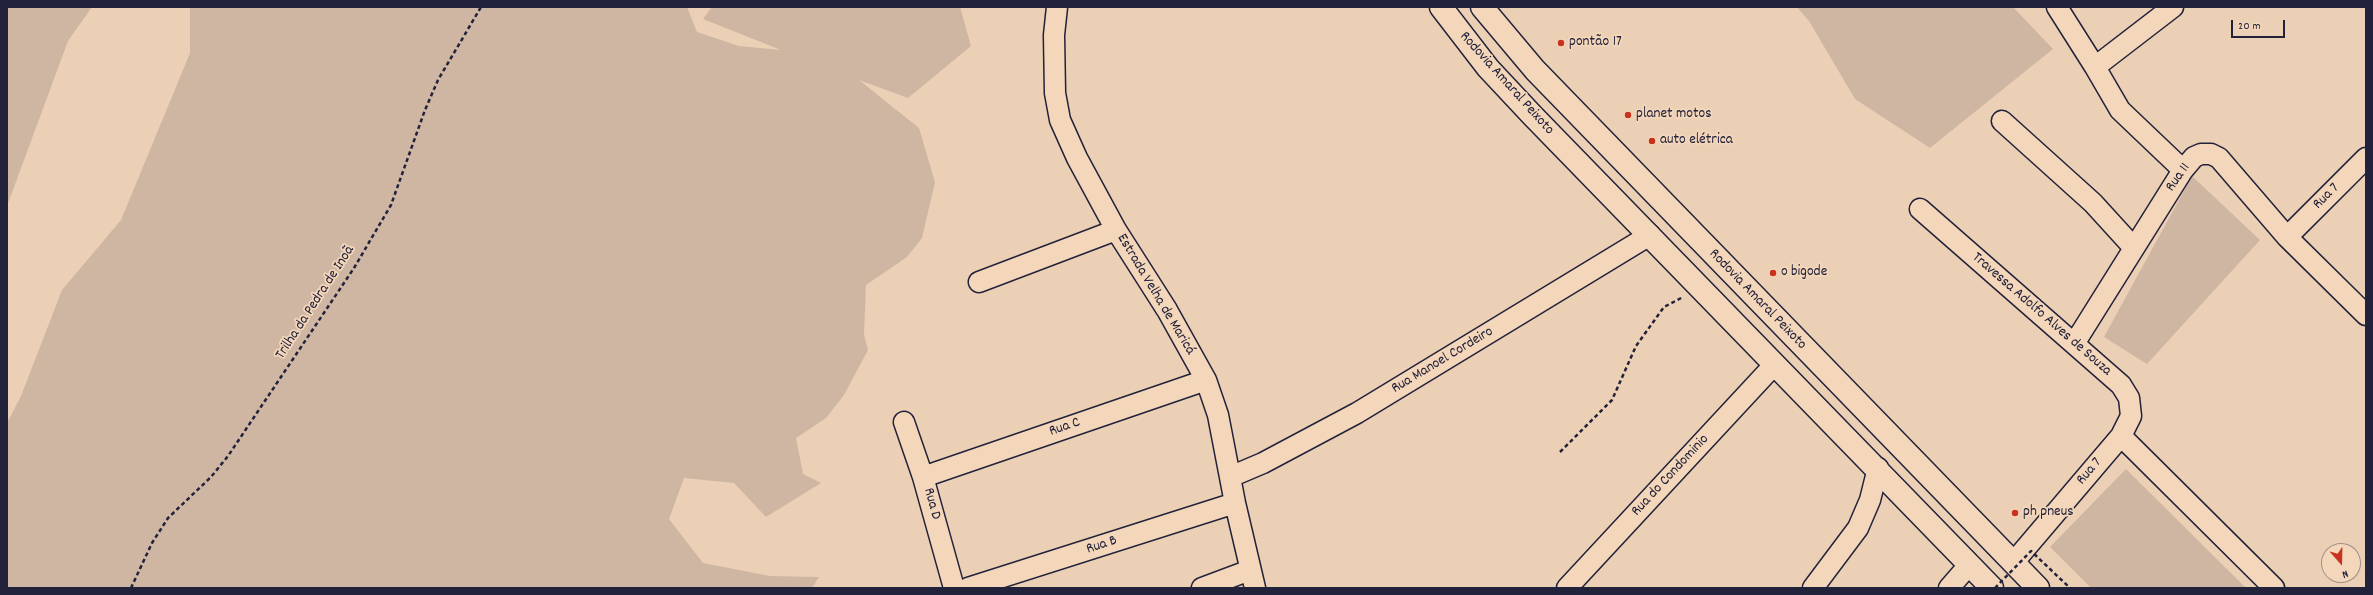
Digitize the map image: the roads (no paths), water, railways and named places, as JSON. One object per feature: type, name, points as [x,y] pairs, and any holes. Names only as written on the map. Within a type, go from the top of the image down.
[{"type":"highway","name":"Rodovia Amaral Peixoto","points":[[1441,7],[1488,68],[1878,468],[1969,565],[1994,588]]},
{"type":"highway","name":"Rodovia Amaral Peixoto","points":[[1482,7],[1500,31],[1535,70],[2012,563],[2038,588]]},
{"type":"street","name":"Estrada Velha de Maricá","points":[[1057,7],[1054,35],[1055,93],[1060,120],[1076,158],[1116,230],[1168,310],[1206,380],[1218,415],[1235,503],[1253,579]]},
{"type":"street","points":[[2057,7],[2120,110],[2183,170]]},
{"type":"street","points":[[2095,67],[2173,7]]},
{"type":"street","points":[[2002,121],[2093,203],[2134,248]]},
{"type":"street","name":"Rua 11","points":[[2074,344],[2183,170],[2194,157],[2201,154],[2211,154],[2219,158],[2288,237],[2366,315]]},
{"type":"street","name":"Rua 7","points":[[2288,237],[2366,158]]},
{"type":"street","name":"Travessa Adolfo Alves de Souza","points":[[1920,209],[2121,385],[2129,398],[2131,416],[2121,436]]},
{"type":"street","points":[[979,282],[1116,230]]},
{"type":"street","name":"Rua Manoel Cordeiro","points":[[1230,477],[1263,463],[1357,413],[1650,235]]},
{"type":"street","name":"Rua do Condominio","points":[[1567,588],[1775,364]]},
{"type":"street","name":"Rua C","points":[[923,477],[1206,380]]},
{"type":"street","name":"Rua D","points":[[904,422],[923,477],[954,588]]},
{"type":"street","points":[[2121,436],[2274,588]]},
{"type":"street","name":"Rua 7","points":[[2012,563],[2121,436]]},
{"type":"street","points":[[1813,588],[1858,528],[1870,500],[1878,468]]},
{"type":"street","name":"Rua B","points":[[968,588],[1235,503]]},
{"type":"street","points":[[1949,588],[1969,565]]},
{"type":"street","points":[[1202,588],[1253,579]]},
{"type":"place","name":"pontão 17","points":[[1561,43]]},
{"type":"place","name":"planet motos","points":[[1628,115]]},
{"type":"place","name":"auto elétrica","points":[[1652,141]]},
{"type":"place","name":"o bigode","points":[[1773,273]]},
{"type":"place","name":"ph pneus","points":[[2015,513]]}]
